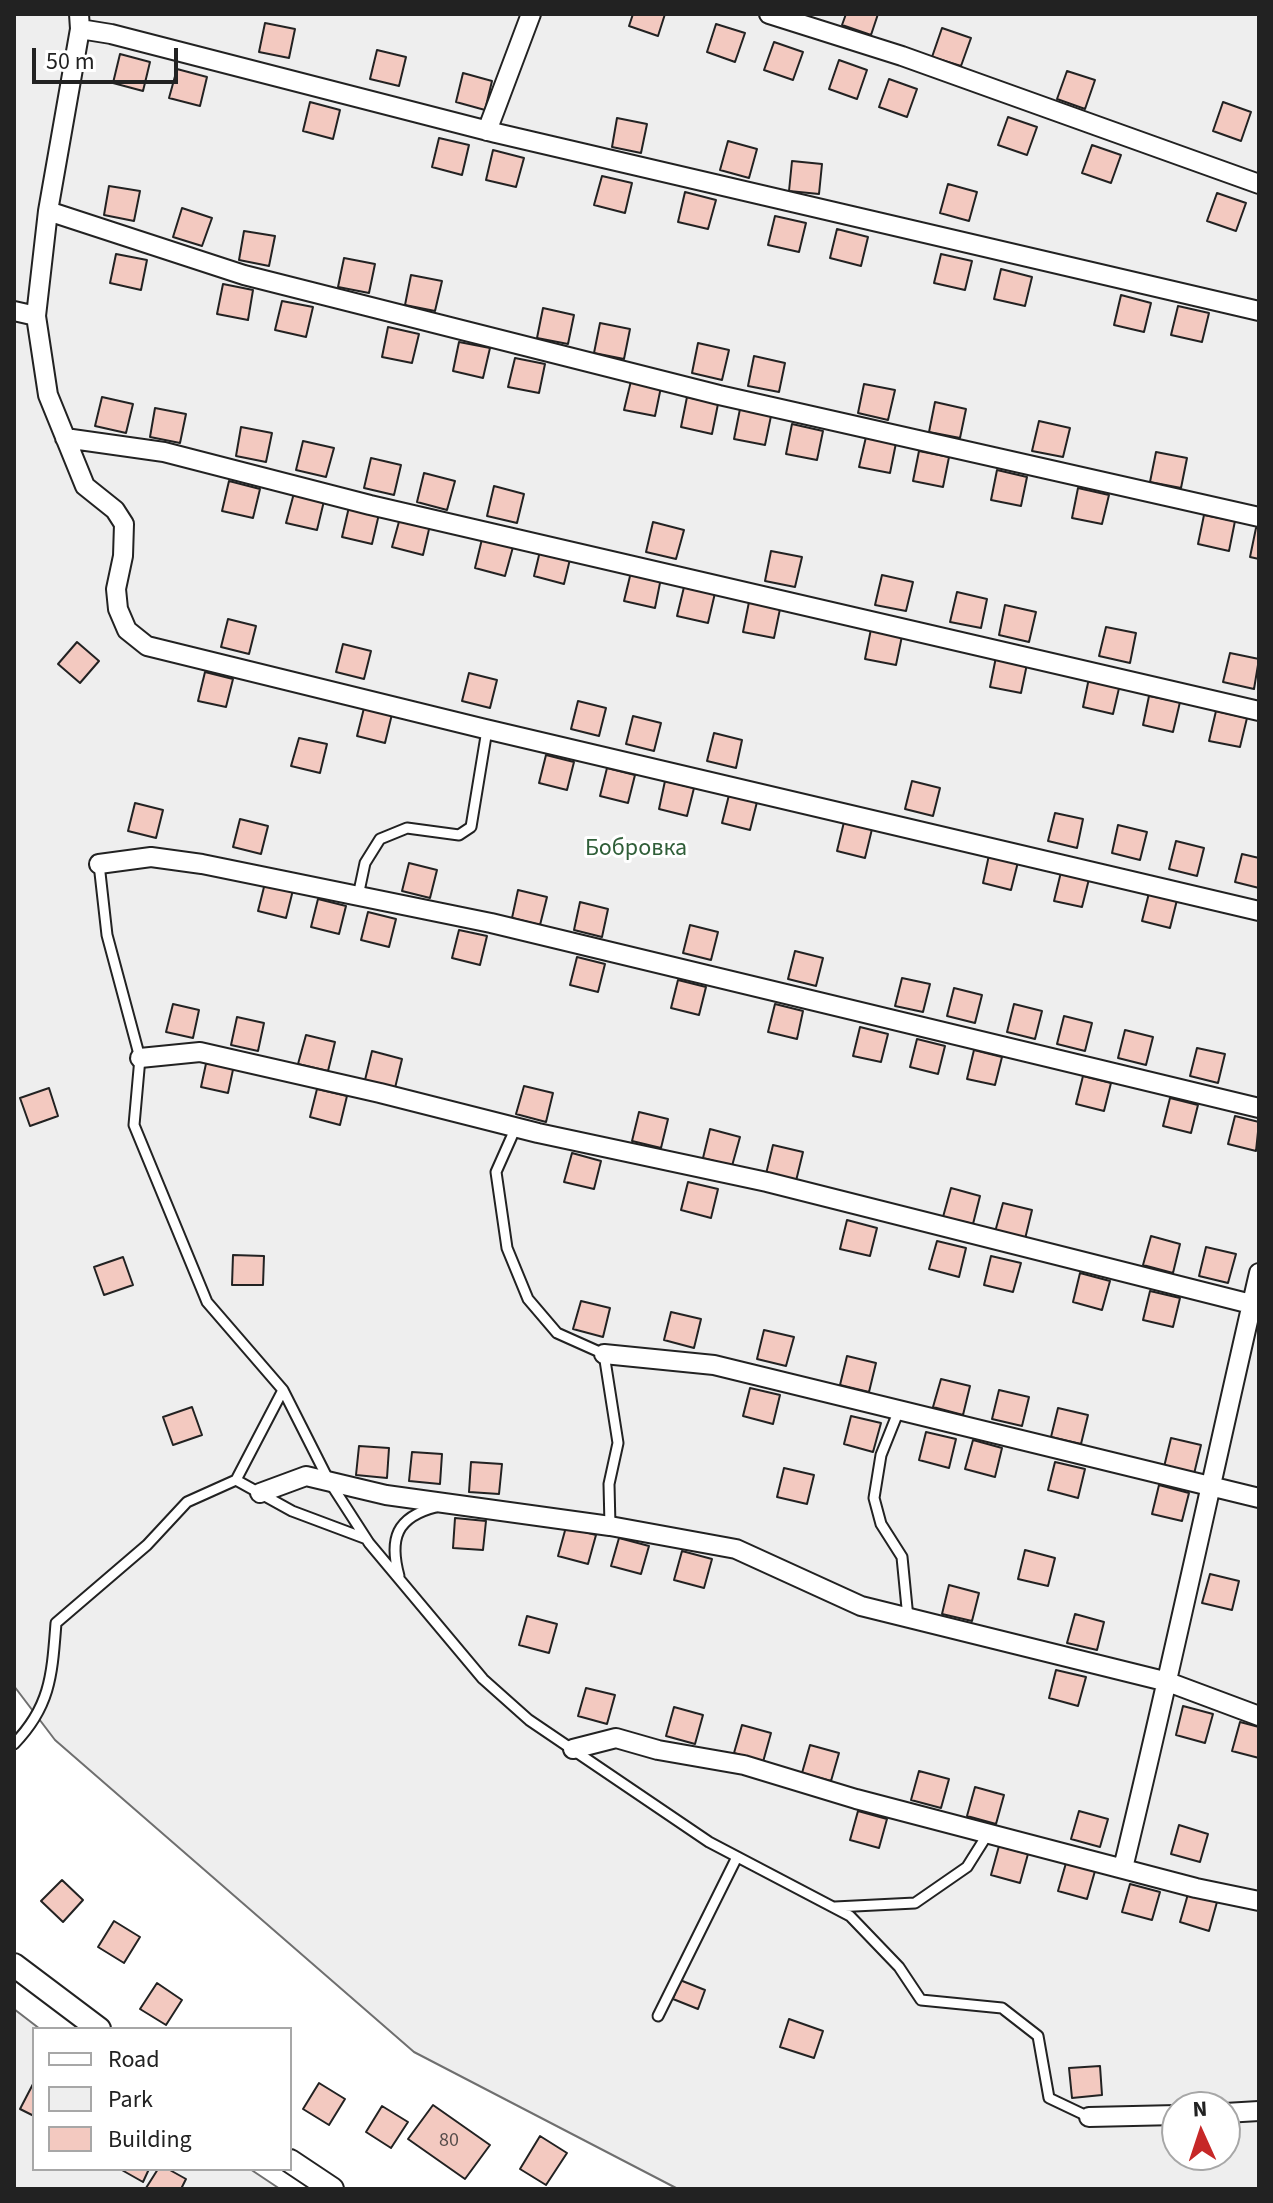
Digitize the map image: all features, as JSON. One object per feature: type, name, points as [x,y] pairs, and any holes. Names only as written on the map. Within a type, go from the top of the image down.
[{"type":"street","points":[[487,131],[531,14]]},
{"type":"street","points":[[769,14],[902,56],[1259,184]]},
{"type":"street","points":[[1259,311],[487,131],[111,34],[80,22],[48,211],[36,316],[48,395],[85,486],[115,510],[124,524],[123,556],[116,589],[118,609],[127,630],[147,646],[487,730],[1259,911]]},
{"type":"street","points":[[48,211],[244,275],[658,380],[1259,517]]},
{"type":"street","points":[[14,311],[36,316]]},
{"type":"street","points":[[65,438],[164,452],[370,505],[1259,711]]},
{"type":"street","points":[[99,864],[151,857],[202,864],[507,927],[1259,1108]]},
{"type":"street","points":[[140,1058],[200,1052],[516,1127],[767,1182],[1255,1306]]},
{"type":"street","points":[[1123,1868],[1168,1682],[1209,1486],[1255,1306],[1259,1273]]},
{"type":"street","points":[[604,1354],[714,1365],[1259,1498]]},
{"type":"street","points":[[260,1493],[306,1476],[386,1495],[610,1526],[736,1549],[861,1606],[1168,1682],[1259,1716]]},
{"type":"street","points":[[573,1749],[616,1738],[658,1750],[744,1765],[856,1799],[1196,1888],[1259,1901]]},
{"type":"street","points":[[14,1965],[96,2027]]},
{"type":"street","points":[[1089,2117],[1161,2115]]},
{"type":"street","points":[[292,2162],[328,2188]]},
{"type":"lane","points":[[358,896],[365,863],[380,839],[407,828],[459,835],[471,827],[487,730]]},
{"type":"lane","points":[[99,864],[107,935],[140,1058],[134,1125],[207,1302],[283,1390],[329,1481],[365,1538],[483,1679],[529,1720],[709,1842],[850,1916],[899,1967],[921,2000],[1002,2008],[1038,2036],[1049,2098],[1089,2117]]},
{"type":"lane","points":[[516,1127],[496,1172],[507,1248],[528,1299],[557,1333],[604,1354],[618,1443],[609,1484],[610,1526]]},
{"type":"lane","points":[[14,1744],[34,1723],[51,1678],[56,1623],[147,1545],[187,1502],[236,1480],[283,1390]]},
{"type":"lane","points":[[899,1410],[881,1455],[874,1498],[881,1524],[902,1557],[908,1618]]},
{"type":"lane","points":[[236,1480],[292,1511],[365,1538]]},
{"type":"lane","points":[[400,1580],[393,1553],[397,1531],[421,1511],[451,1504]]},
{"type":"lane","points":[[834,1907],[915,1903],[967,1867],[989,1832]]},
{"type":"lane","points":[[658,2016],[737,1857]]},
{"type":"green space","name":"Бобровка","points":[[14,14],[1259,14],[1259,2189],[678,2189],[414,2052],[55,1740],[14,1686]]},
{"type":"green space","points":[[14,2009],[37,2027],[32,2027],[32,2171],[253,2171],[280,2189],[14,2189]]},
{"type":"building","points":[[633,14],[665,14],[658,36],[629,26]]},
{"type":"building","points":[[846,14],[878,14],[871,35],[842,25]]},
{"type":"building","points":[[265,23],[295,29],[289,58],[259,52]]},
{"type":"building","points":[[716,24],[745,33],[735,62],[707,52]]},
{"type":"building","points":[[942,28],[971,38],[961,66],[932,57]]},
{"type":"building","points":[[774,42],[803,52],[793,80],[764,70]]},
{"type":"building","points":[[377,50],[406,57],[399,86],[370,79]]},
{"type":"building","points":[[120,54],[150,62],[143,91],[113,83]]},
{"type":"building","points":[[839,60],[867,70],[857,99],[829,89]]},
{"type":"building","points":[[177,69],[207,77],[200,106],[169,98]]},
{"type":"building","points":[[1067,71],[1095,80],[1085,109],[1057,99]]},
{"type":"building","points":[[463,73],[492,81],[485,110],[456,102]]},
{"type":"building","points":[[889,79],[917,89],[907,117],[879,107]]},
{"type":"building","points":[[310,102],[340,110],[333,139],[303,131]]},
{"type":"building","points":[[1223,102],[1251,112],[1241,141],[1213,131]]},
{"type":"building","points":[[1008,117],[1037,127],[1027,155],[998,145]]},
{"type":"building","points":[[617,118],[647,124],[641,153],[612,147]]},
{"type":"building","points":[[439,138],[469,145],[462,175],[432,167]]},
{"type":"building","points":[[728,141],[757,149],[749,178],[720,170]]},
{"type":"building","points":[[1092,145],[1121,155],[1111,183],[1082,173]]},
{"type":"building","points":[[493,150],[524,158],[516,187],[486,180]]},
{"type":"building","points":[[792,161],[822,164],[819,194],[789,191]]},
{"type":"building","points":[[602,176],[632,183],[625,213],[594,205]]},
{"type":"building","points":[[948,184],[977,192],[969,221],[940,213]]},
{"type":"building","points":[[109,186],[140,191],[134,221],[104,215]]},
{"type":"building","points":[[685,192],[716,200],[708,229],[678,222]]},
{"type":"building","points":[[1217,193],[1246,203],[1236,231],[1207,221]]},
{"type":"building","points":[[182,208],[212,218],[202,246],[173,237]]},
{"type":"building","points":[[775,216],[806,223],[799,252],[768,245]]},
{"type":"building","points":[[837,229],[868,237],[861,266],[830,258]]},
{"type":"building","points":[[244,231],[275,236],[269,266],[239,260]]},
{"type":"building","points":[[116,254],[147,260],[141,290],[110,283]]},
{"type":"building","points":[[941,254],[972,261],[965,290],[934,283]]},
{"type":"building","points":[[344,258],[375,264],[369,293],[338,287]]},
{"type":"building","points":[[1001,269],[1032,277],[1025,306],[994,299]]},
{"type":"building","points":[[411,275],[442,281],[435,311],[405,305]]},
{"type":"building","points":[[223,284],[253,290],[248,320],[217,314]]},
{"type":"building","points":[[1121,295],[1151,303],[1144,332],[1114,325]]},
{"type":"building","points":[[282,301],[313,307],[306,337],[275,330]]},
{"type":"building","points":[[1178,306],[1209,313],[1202,342],[1171,335]]},
{"type":"building","points":[[543,308],[574,315],[568,344],[537,338]]},
{"type":"building","points":[[600,323],[630,329],[624,359],[594,353]]},
{"type":"building","points":[[388,327],[419,334],[412,363],[382,357]]},
{"type":"building","points":[[459,342],[490,348],[483,378],[453,371]]},
{"type":"building","points":[[698,343],[729,350],[722,380],[692,373]]},
{"type":"building","points":[[754,356],[785,363],[779,392],[748,386]]},
{"type":"building","points":[[515,358],[545,364],[539,393],[508,387]]},
{"type":"building","points":[[631,381],[661,387],[655,416],[624,410]]},
{"type":"building","points":[[864,384],[895,390],[888,420],[858,413]]},
{"type":"building","points":[[102,397],[133,404],[126,433],[95,426]]},
{"type":"building","points":[[687,397],[718,404],[712,434],[681,427]]},
{"type":"building","points":[[935,402],[966,409],[960,438],[929,432]]},
{"type":"building","points":[[155,408],[186,414],[180,443],[150,437]]},
{"type":"building","points":[[740,409],[771,416],[765,445],[734,439]]},
{"type":"building","points":[[1039,421],[1070,428],[1063,457],[1032,451]]},
{"type":"building","points":[[792,424],[823,431],[817,460],[786,454]]},
{"type":"building","points":[[241,427],[272,433],[266,462],[236,456]]},
{"type":"building","points":[[866,437],[896,443],[890,473],[859,467]]},
{"type":"building","points":[[303,441],[334,448],[326,477],[296,470]]},
{"type":"building","points":[[919,451],[949,457],[943,487],[913,481]]},
{"type":"building","points":[[1156,452],[1187,458],[1181,488],[1150,482]]},
{"type":"building","points":[[371,458],[401,465],[394,495],[364,488]]},
{"type":"building","points":[[997,470],[1027,477],[1021,506],[991,500]]},
{"type":"building","points":[[424,473],[455,481],[447,510],[417,502]]},
{"type":"building","points":[[229,481],[260,489],[253,518],[222,511]]},
{"type":"building","points":[[494,486],[524,494],[517,523],[487,516]]},
{"type":"building","points":[[1078,488],[1109,495],[1102,524],[1072,518]]},
{"type":"building","points":[[294,493],[324,501],[317,530],[286,523]]},
{"type":"building","points":[[349,507],[379,514],[372,544],[342,537]]},
{"type":"building","points":[[1204,515],[1235,521],[1229,551],[1198,544]]},
{"type":"building","points":[[400,518],[430,525],[423,555],[392,547]]},
{"type":"building","points":[[653,522],[684,530],[676,559],[646,552]]},
{"type":"building","points":[[1256,528],[1259,528],[1259,559],[1250,557]]},
{"type":"building","points":[[482,539],[513,547],[505,576],[475,568]]},
{"type":"building","points":[[541,547],[571,555],[564,584],[534,576]]},
{"type":"building","points":[[771,551],[802,557],[795,587],[765,581]]},
{"type":"building","points":[[631,572],[661,578],[655,608],[624,601]]},
{"type":"building","points":[[882,575],[913,582],[906,611],[875,605]]},
{"type":"building","points":[[684,587],[715,593],[708,623],[677,616]]},
{"type":"building","points":[[957,592],[987,599],[981,628],[950,622]]},
{"type":"building","points":[[749,602],[780,609],[774,638],[743,632]]},
{"type":"building","points":[[1005,605],[1036,612],[1029,642],[999,635]]},
{"type":"building","points":[[228,619],[256,626],[249,654],[221,647]]},
{"type":"building","points":[[1106,627],[1136,633],[1130,663],[1099,656]]},
{"type":"building","points":[[871,629],[902,636],[896,665],[865,659]]},
{"type":"building","points":[[77,642],[99,661],[80,683],[58,664]]},
{"type":"building","points":[[343,644],[371,651],[364,679],[336,672]]},
{"type":"building","points":[[1230,653],[1259,659],[1254,689],[1223,682]]},
{"type":"building","points":[[996,657],[1027,664],[1021,693],[990,687]]},
{"type":"building","points":[[205,672],[233,679],[226,707],[198,701]]},
{"type":"building","points":[[469,673],[497,680],[490,708],[462,701]]},
{"type":"building","points":[[1089,678],[1120,684],[1113,714],[1083,707]]},
{"type":"building","points":[[1149,696],[1180,702],[1173,732],[1143,725]]},
{"type":"building","points":[[578,701],[606,708],[599,736],[571,729]]},
{"type":"building","points":[[364,708],[392,714],[385,743],[357,736]]},
{"type":"building","points":[[1216,711],[1247,718],[1240,747],[1209,741]]},
{"type":"building","points":[[633,716],[661,723],[654,751],[626,744]]},
{"type":"building","points":[[714,733],[742,740],[736,768],[707,761]]},
{"type":"building","points":[[299,738],[327,744],[320,773],[291,766]]},
{"type":"building","points":[[546,755],[574,762],[567,790],[539,783]]},
{"type":"building","points":[[607,768],[635,775],[628,803],[600,796]]},
{"type":"building","points":[[665,781],[694,788],[687,816],[659,809]]},
{"type":"building","points":[[912,781],[940,788],[933,816],[905,809]]},
{"type":"building","points":[[729,795],[757,802],[750,830],[722,823]]},
{"type":"building","points":[[135,803],[163,810],[156,838],[128,831]]},
{"type":"building","points":[[1055,813],[1083,819],[1077,848],[1048,841]]},
{"type":"building","points":[[240,819],[268,826],[261,854],[233,847]]},
{"type":"building","points":[[844,822],[872,829],[865,858],[837,851]]},
{"type":"building","points":[[1118,825],[1147,832],[1140,860],[1112,853]]},
{"type":"building","points":[[1176,841],[1204,848],[1197,876],[1169,869]]},
{"type":"building","points":[[1242,854],[1259,858],[1259,888],[1235,882]]},
{"type":"building","points":[[989,855],[1018,862],[1011,890],[983,883]]},
{"type":"building","points":[[409,863],[437,870],[430,898],[402,891]]},
{"type":"building","points":[[1061,872],[1089,879],[1082,907],[1054,901]]},
{"type":"building","points":[[265,883],[293,890],[286,918],[258,911]]},
{"type":"building","points":[[518,890],[547,897],[540,925],[512,918]]},
{"type":"building","points":[[1149,893],[1177,900],[1170,928],[1142,921]]},
{"type":"building","points":[[318,899],[346,906],[339,934],[311,927]]},
{"type":"building","points":[[580,902],[608,909],[602,937],[574,930]]},
{"type":"building","points":[[368,912],[396,919],[389,947],[361,940]]},
{"type":"building","points":[[690,925],[718,932],[711,960],[683,953]]},
{"type":"building","points":[[459,930],[487,936],[480,965],[452,958]]},
{"type":"building","points":[[795,951],[823,958],[816,986],[788,979]]},
{"type":"building","points":[[577,957],[605,964],[598,992],[570,985]]},
{"type":"building","points":[[902,978],[930,984],[923,1012],[895,1006]]},
{"type":"building","points":[[678,980],[706,987],[699,1015],[671,1008]]},
{"type":"building","points":[[954,988],[982,995],[975,1023],[947,1016]]},
{"type":"building","points":[[173,1004],[199,1010],[193,1038],[166,1032]]},
{"type":"building","points":[[775,1004],[803,1011],[797,1039],[768,1032]]},
{"type":"building","points":[[1014,1004],[1042,1011],[1035,1039],[1007,1032]]},
{"type":"building","points":[[1064,1016],[1092,1023],[1085,1051],[1057,1044]]},
{"type":"building","points":[[237,1017],[264,1023],[258,1051],[231,1045]]},
{"type":"building","points":[[860,1027],[888,1034],[881,1062],[853,1056]]},
{"type":"building","points":[[1125,1030],[1153,1037],[1146,1065],[1118,1058]]},
{"type":"building","points":[[306,1035],[335,1042],[328,1071],[298,1064]]},
{"type":"building","points":[[917,1039],[945,1046],[938,1074],[910,1067]]},
{"type":"building","points":[[1197,1048],[1225,1054],[1218,1083],[1190,1076]]},
{"type":"building","points":[[974,1050],[1002,1057],[995,1085],[967,1079]]},
{"type":"building","points":[[372,1051],[402,1059],[395,1088],[365,1080]]},
{"type":"building","points":[[207,1059],[234,1065],[228,1093],[201,1087]]},
{"type":"building","points":[[1083,1076],[1111,1083],[1104,1111],[1076,1104]]},
{"type":"building","points":[[524,1086],[553,1093],[546,1122],[516,1114]]},
{"type":"building","points":[[49,1088],[58,1116],[30,1126],[20,1098]]},
{"type":"building","points":[[317,1089],[347,1096],[340,1125],[310,1117]]},
{"type":"building","points":[[1170,1098],[1198,1105],[1191,1133],[1163,1126]]},
{"type":"building","points":[[639,1112],[668,1119],[661,1148],[632,1141]]},
{"type":"building","points":[[1235,1116],[1259,1122],[1256,1151],[1228,1144]]},
{"type":"building","points":[[710,1129],[740,1137],[732,1166],[703,1158]]},
{"type":"building","points":[[773,1145],[803,1152],[796,1181],[766,1174]]},
{"type":"building","points":[[572,1153],[601,1161],[594,1189],[564,1182]]},
{"type":"building","points":[[688,1182],[718,1189],[711,1218],[681,1210]]},
{"type":"building","points":[[951,1188],[980,1196],[973,1224],[943,1217]]},
{"type":"building","points":[[1003,1203],[1032,1210],[1025,1239],[995,1232]]},
{"type":"building","points":[[847,1220],[877,1228],[870,1256],[840,1249]]},
{"type":"building","points":[[1151,1236],[1180,1244],[1173,1273],[1143,1265]]},
{"type":"building","points":[[937,1241],[966,1248],[959,1277],[929,1269]]},
{"type":"building","points":[[1206,1247],[1236,1254],[1228,1283],[1199,1276]]},
{"type":"building","points":[[233,1255],[264,1256],[263,1285],[232,1285]]},
{"type":"building","points":[[991,1256],[1021,1263],[1013,1292],[984,1285]]},
{"type":"building","points":[[123,1257],[133,1285],[104,1295],[94,1267]]},
{"type":"building","points":[[1080,1273],[1110,1281],[1102,1310],[1073,1302]]},
{"type":"building","points":[[1150,1291],[1180,1298],[1173,1327],[1143,1320]]},
{"type":"building","points":[[581,1301],[610,1308],[603,1337],[573,1329]]},
{"type":"building","points":[[671,1312],[701,1319],[694,1348],[664,1340]]},
{"type":"building","points":[[764,1330],[794,1337],[786,1366],[757,1359]]},
{"type":"building","points":[[847,1356],[876,1363],[869,1392],[840,1385]]},
{"type":"building","points":[[941,1379],[970,1386],[963,1415],[933,1407]]},
{"type":"building","points":[[750,1388],[780,1395],[773,1424],[743,1416]]},
{"type":"building","points":[[999,1390],[1029,1397],[1022,1426],[992,1419]]},
{"type":"building","points":[[192,1407],[202,1435],[173,1445],[163,1417]]},
{"type":"building","points":[[1058,1408],[1088,1415],[1081,1444],[1051,1437]]},
{"type":"building","points":[[851,1416],[881,1423],[873,1452],[844,1444]]},
{"type":"building","points":[[926,1432],[956,1439],[949,1468],[919,1460]]},
{"type":"building","points":[[1171,1438],[1201,1445],[1194,1474],[1164,1467]]},
{"type":"building","points":[[973,1440],[1002,1448],[995,1477],[965,1469]]},
{"type":"building","points":[[359,1446],[389,1448],[387,1478],[356,1475]]},
{"type":"building","points":[[412,1452],[442,1454],[440,1484],[409,1481]]},
{"type":"building","points":[[471,1462],[502,1464],[499,1494],[469,1492]]},
{"type":"building","points":[[1055,1462],[1085,1469],[1078,1498],[1048,1490]]},
{"type":"building","points":[[784,1468],[814,1475],[807,1504],[777,1497]]},
{"type":"building","points":[[1159,1485],[1189,1493],[1182,1521],[1152,1514]]},
{"type":"building","points":[[455,1518],[486,1521],[483,1550],[453,1548]]},
{"type":"building","points":[[566,1527],[596,1535],[588,1564],[558,1556]]},
{"type":"building","points":[[619,1538],[649,1546],[641,1574],[611,1566]]},
{"type":"building","points":[[1025,1550],[1055,1558],[1048,1586],[1018,1579]]},
{"type":"building","points":[[682,1551],[712,1559],[704,1588],[674,1580]]},
{"type":"building","points":[[1210,1574],[1239,1581],[1232,1610],[1202,1603]]},
{"type":"building","points":[[949,1585],[979,1593],[972,1621],[942,1614]]},
{"type":"building","points":[[1075,1614],[1104,1622],[1097,1650],[1067,1643]]},
{"type":"building","points":[[527,1616],[557,1624],[549,1653],[519,1645]]},
{"type":"building","points":[[1056,1670],[1086,1677],[1078,1706],[1049,1698]]},
{"type":"building","points":[[586,1688],[615,1695],[607,1724],[578,1716]]},
{"type":"building","points":[[1183,1706],[1213,1714],[1205,1743],[1176,1735]]},
{"type":"building","points":[[674,1707],[703,1715],[695,1744],[666,1736]]},
{"type":"building","points":[[1240,1722],[1259,1727],[1259,1758],[1232,1751]]},
{"type":"building","points":[[742,1725],[771,1733],[763,1762],[734,1753]]},
{"type":"building","points":[[810,1745],[839,1753],[831,1781],[802,1773]]},
{"type":"building","points":[[919,1771],[949,1779],[941,1808],[911,1800]]},
{"type":"building","points":[[975,1787],[1004,1795],[996,1824],[967,1816]]},
{"type":"building","points":[[858,1811],[887,1819],[879,1848],[850,1840]]},
{"type":"building","points":[[1079,1811],[1108,1819],[1100,1847],[1071,1839]]},
{"type":"building","points":[[1179,1825],[1208,1834],[1200,1862],[1171,1854]]},
{"type":"building","points":[[999,1846],[1028,1854],[1020,1883],[991,1875]]},
{"type":"building","points":[[1066,1863],[1095,1871],[1087,1899],[1058,1891]]},
{"type":"building","points":[[62,1880],[83,1900],[63,1922],[41,1901]]},
{"type":"building","points":[[1130,1884],[1160,1892],[1152,1920],[1122,1912]]},
{"type":"building","points":[[1188,1894],[1217,1902],[1209,1931],[1180,1922]]},
{"type":"building","points":[[114,1921],[140,1937],[124,1963],[98,1947]]},
{"type":"building","points":[[680,1980],[705,1990],[698,2009],[673,1999]]},
{"type":"building","points":[[157,1983],[182,2000],[166,2025],[140,2009]]},
{"type":"building","points":[[789,2019],[823,2031],[814,2058],[780,2047]]},
{"type":"building","points":[[1100,2066],[1102,2095],[1072,2098],[1069,2068]]},
{"type":"building","points":[[319,2083],[345,2099],[329,2125],[303,2109]]},
{"type":"building","points":[[32,2086],[32,2115],[20,2109]]},
{"type":"building","points":[[433,2105],[490,2145],[465,2179],[408,2139]]},
{"type":"building","points":[[382,2106],[408,2122],[391,2148],[366,2132]]},
{"type":"building","points":[[540,2136],[567,2153],[546,2185],[520,2169]]},
{"type":"building","points":[[124,2171],[148,2171],[143,2182]]},
{"type":"building","points":[[157,2171],[172,2171],[186,2179],[181,2189],[146,2188]]}]
